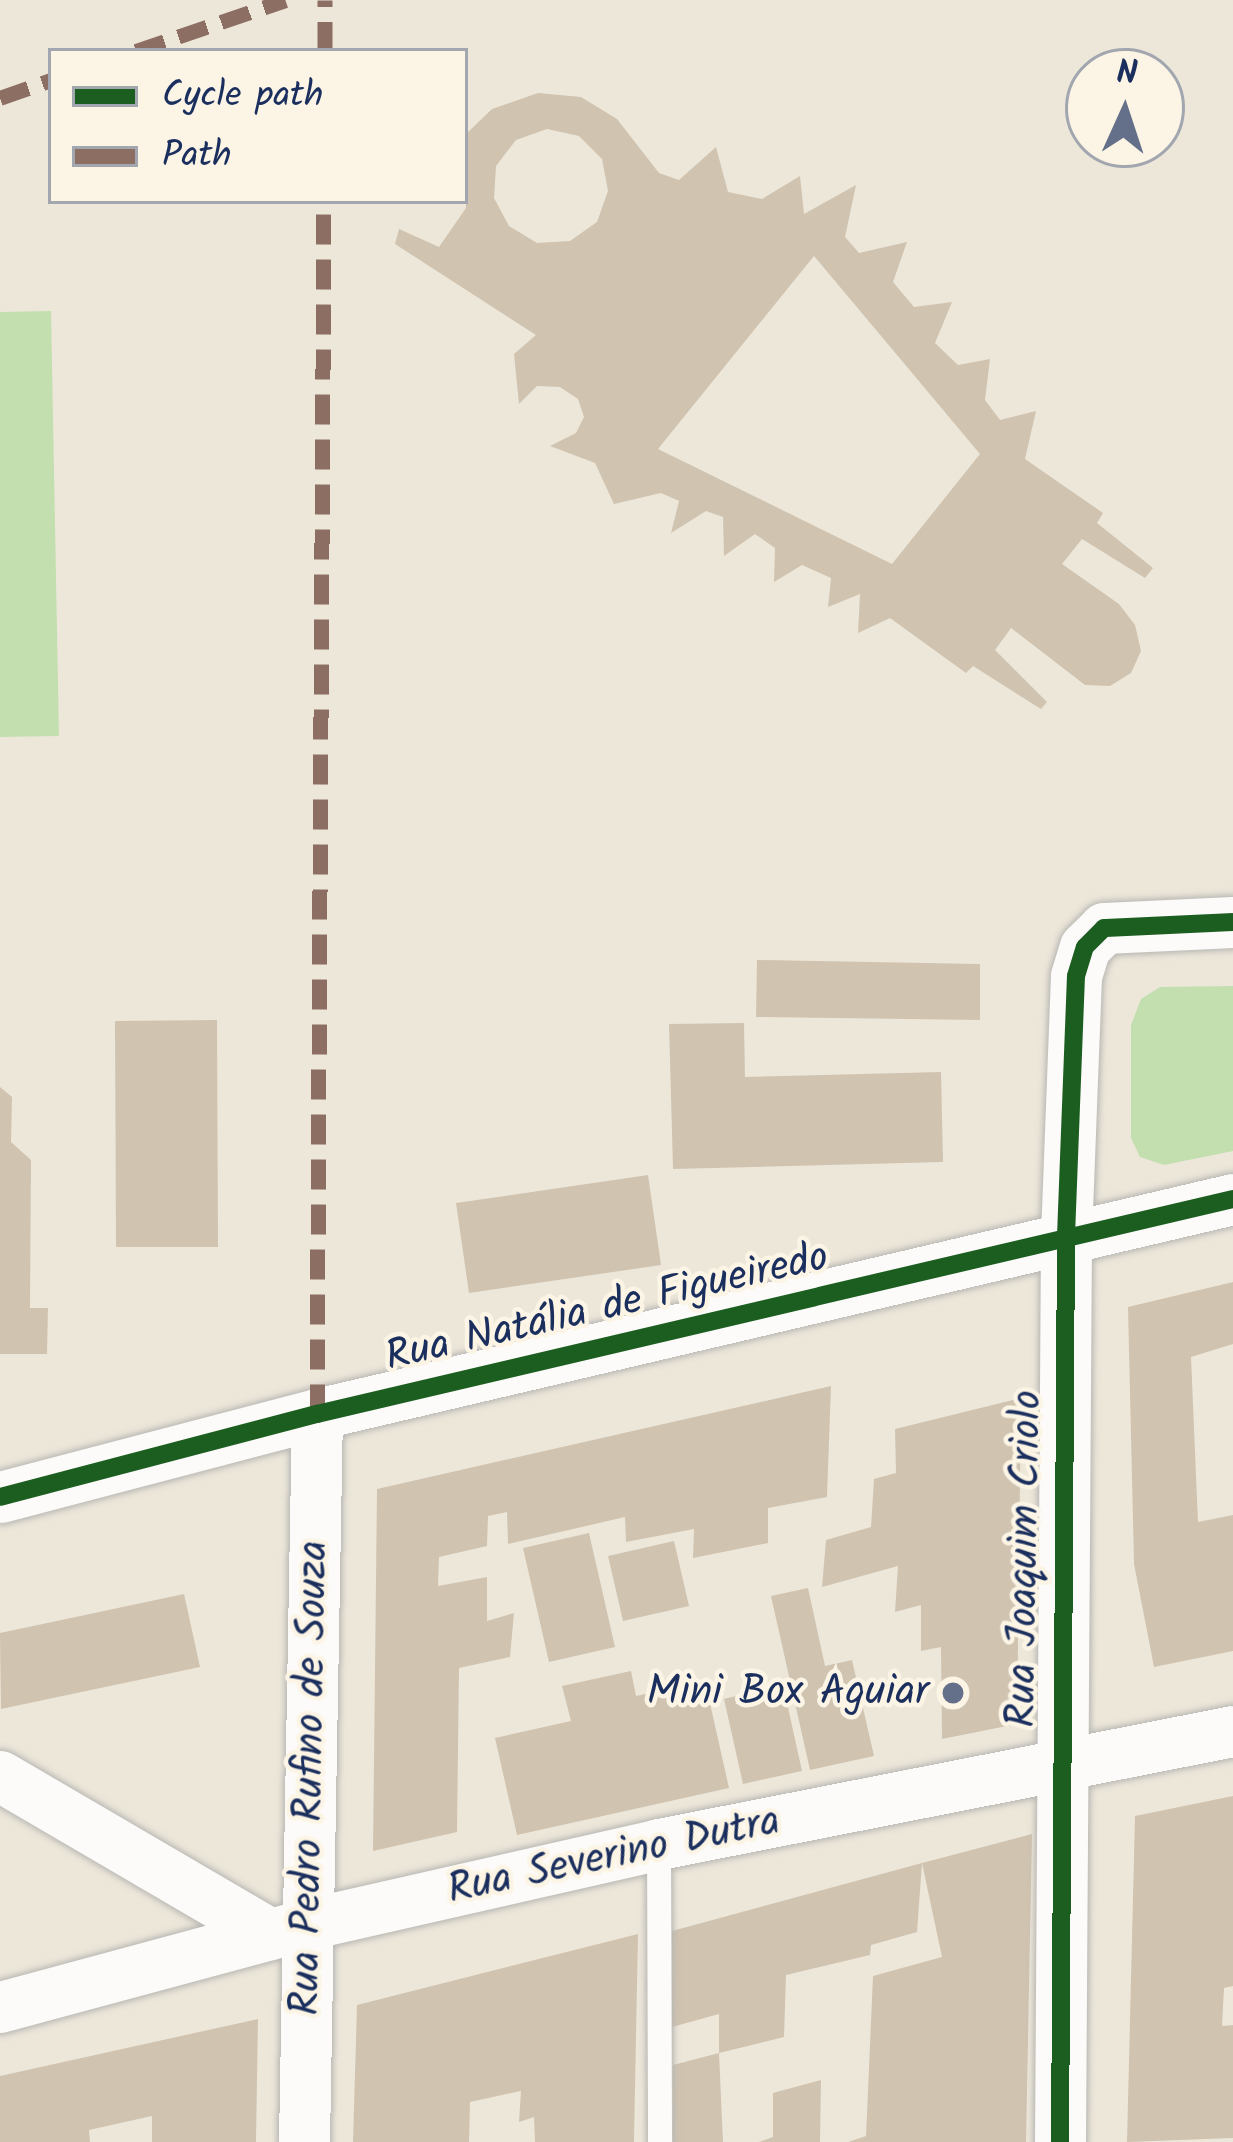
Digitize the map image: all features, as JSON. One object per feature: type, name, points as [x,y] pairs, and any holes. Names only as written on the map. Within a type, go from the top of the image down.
[{"type":"street","name":"Rua Joaquim Criolo","points":[[1060,2142],[1066,1236],[1076,976],[1084,947],[1104,928],[1233,922]]},
{"type":"street","name":"Rua Natália de Figueiredo","points":[[0,1497],[317,1414],[1233,1199]]},
{"type":"street","name":"Rua Pedro Rufino de Souza","points":[[304,2142],[288,1929],[317,1414]]},
{"type":"street","name":"Rua Severino Dutra","points":[[0,2007],[288,1929],[659,1844],[1233,1731]]},
{"type":"street","points":[[0,1776],[288,1929]]},
{"type":"street","points":[[0,1968],[82,1986]]},
{"type":"lane","points":[[659,1844],[659,2142]]},
{"type":"green space","points":[[51,311],[59,736],[0,737],[0,312]]},
{"type":"green space","points":[[1233,986],[1233,1151],[1164,1165],[1140,1157],[1131,1138],[1131,1025],[1141,999],[1160,987]]},
{"type":"building","points":[[538,93],[581,97],[617,119],[659,173],[679,180],[716,147],[728,192],[762,199],[800,176],[804,214],[856,185],[845,237],[859,253],[907,242],[893,282],[914,307],[952,302],[935,343],[958,365],[990,359],[985,400],[1000,420],[1036,411],[1025,459],[1103,513],[1097,523],[1153,568],[1145,578],[1082,539],[1062,564],[1119,604],[1135,625],[1141,651],[1131,673],[1110,686],[1085,685],[1011,628],[995,650],[1047,702],[1041,709],[973,666],[966,673],[890,618],[858,633],[860,594],[828,607],[831,578],[802,565],[774,582],[775,548],[755,534],[724,556],[723,517],[706,511],[671,533],[679,501],[661,493],[614,504],[595,463],[550,446],[576,433],[584,417],[578,399],[560,387],[537,386],[519,404],[514,354],[536,335],[395,244],[399,229],[439,247],[466,208],[468,132],[492,109]],"holes":[[[547,129],[579,136],[602,159],[608,191],[597,222],[570,241],[537,243],[509,226],[494,198],[496,166],[516,140]],[[814,256],[980,454],[892,564],[658,449]]]},
{"type":"building","points":[[757,960],[980,964],[980,1020],[756,1017]]},
{"type":"building","points":[[217,1020],[218,1247],[116,1247],[115,1021]]},
{"type":"building","points":[[744,1023],[745,1077],[941,1072],[943,1162],[673,1169],[669,1024]]},
{"type":"building","points":[[0,1087],[12,1097],[11,1142],[31,1160],[30,1308],[48,1308],[47,1354],[0,1354]]},
{"type":"building","points":[[648,1175],[661,1265],[469,1293],[456,1203]]},
{"type":"building","points":[[1233,1282],[1233,1344],[1191,1357],[1198,1522],[1233,1515],[1233,1651],[1154,1667],[1134,1564],[1128,1307]]},
{"type":"building","points":[[831,1386],[827,1497],[768,1508],[768,1543],[693,1558],[694,1529],[626,1542],[625,1517],[508,1544],[507,1512],[488,1516],[487,1546],[439,1557],[438,1586],[487,1577],[487,1621],[514,1613],[510,1657],[459,1668],[457,1832],[373,1851],[377,1489]]},
{"type":"building","points":[[1021,1398],[1017,1724],[942,1739],[941,1647],[921,1651],[921,1605],[895,1612],[898,1566],[822,1587],[826,1540],[871,1527],[874,1479],[896,1473],[895,1429]]},
{"type":"building","points":[[589,1533],[615,1647],[549,1662],[523,1548]]},
{"type":"building","points":[[674,1541],[689,1606],[623,1621],[608,1556]]},
{"type":"building","points":[[808,1588],[825,1666],[852,1660],[874,1756],[810,1770],[771,1596]]},
{"type":"building","points":[[184,1594],[200,1667],[1,1709],[0,1633]]},
{"type":"building","points":[[631,1671],[636,1696],[705,1681],[729,1788],[517,1835],[495,1738],[571,1721],[562,1686]]},
{"type":"building","points":[[783,1685],[802,1771],[743,1784],[724,1699]]},
{"type":"building","points":[[1233,1796],[1233,1986],[1224,1988],[1222,2026],[1233,2025],[1233,2138],[1127,2142],[1135,1816]]},
{"type":"building","points":[[1032,1834],[1026,2142],[848,2142],[866,2136],[873,1976],[942,1957],[922,1863]]},
{"type":"building","points":[[922,1863],[917,1932],[871,1945],[870,1955],[786,1975],[784,2037],[719,2053],[719,2014],[672,2027],[672,1931]]},
{"type":"building","points":[[638,1934],[634,2142],[535,2142],[534,2117],[519,2122],[521,2091],[470,2102],[469,2142],[353,2142],[357,2005]]},
{"type":"building","points":[[258,2019],[256,2142],[152,2142],[152,2116],[89,2130],[90,2142],[0,2142],[0,2076]]},
{"type":"building","points":[[719,2053],[723,2142],[673,2142],[673,2065]]},
{"type":"building","points":[[821,2080],[820,2142],[759,2142],[773,2137],[773,2093]]},
{"type":"marked path","points":[[145,48],[286,0]]},
{"type":"marked path","points":[[325,0],[325,48]]},
{"type":"marked path","points":[[0,98],[48,81]]},
{"type":"marked path","points":[[317,1414],[324,204]]},
{"type":"cycle path","points":[[1060,2142],[1066,1236],[1076,976],[1085,947],[1104,928],[1233,922]]},
{"type":"cycle path","points":[[0,1497],[317,1414],[1233,1199]]},
{"type":"place","name":"Mini Box Aguiar","points":[[953,1693]]}]
